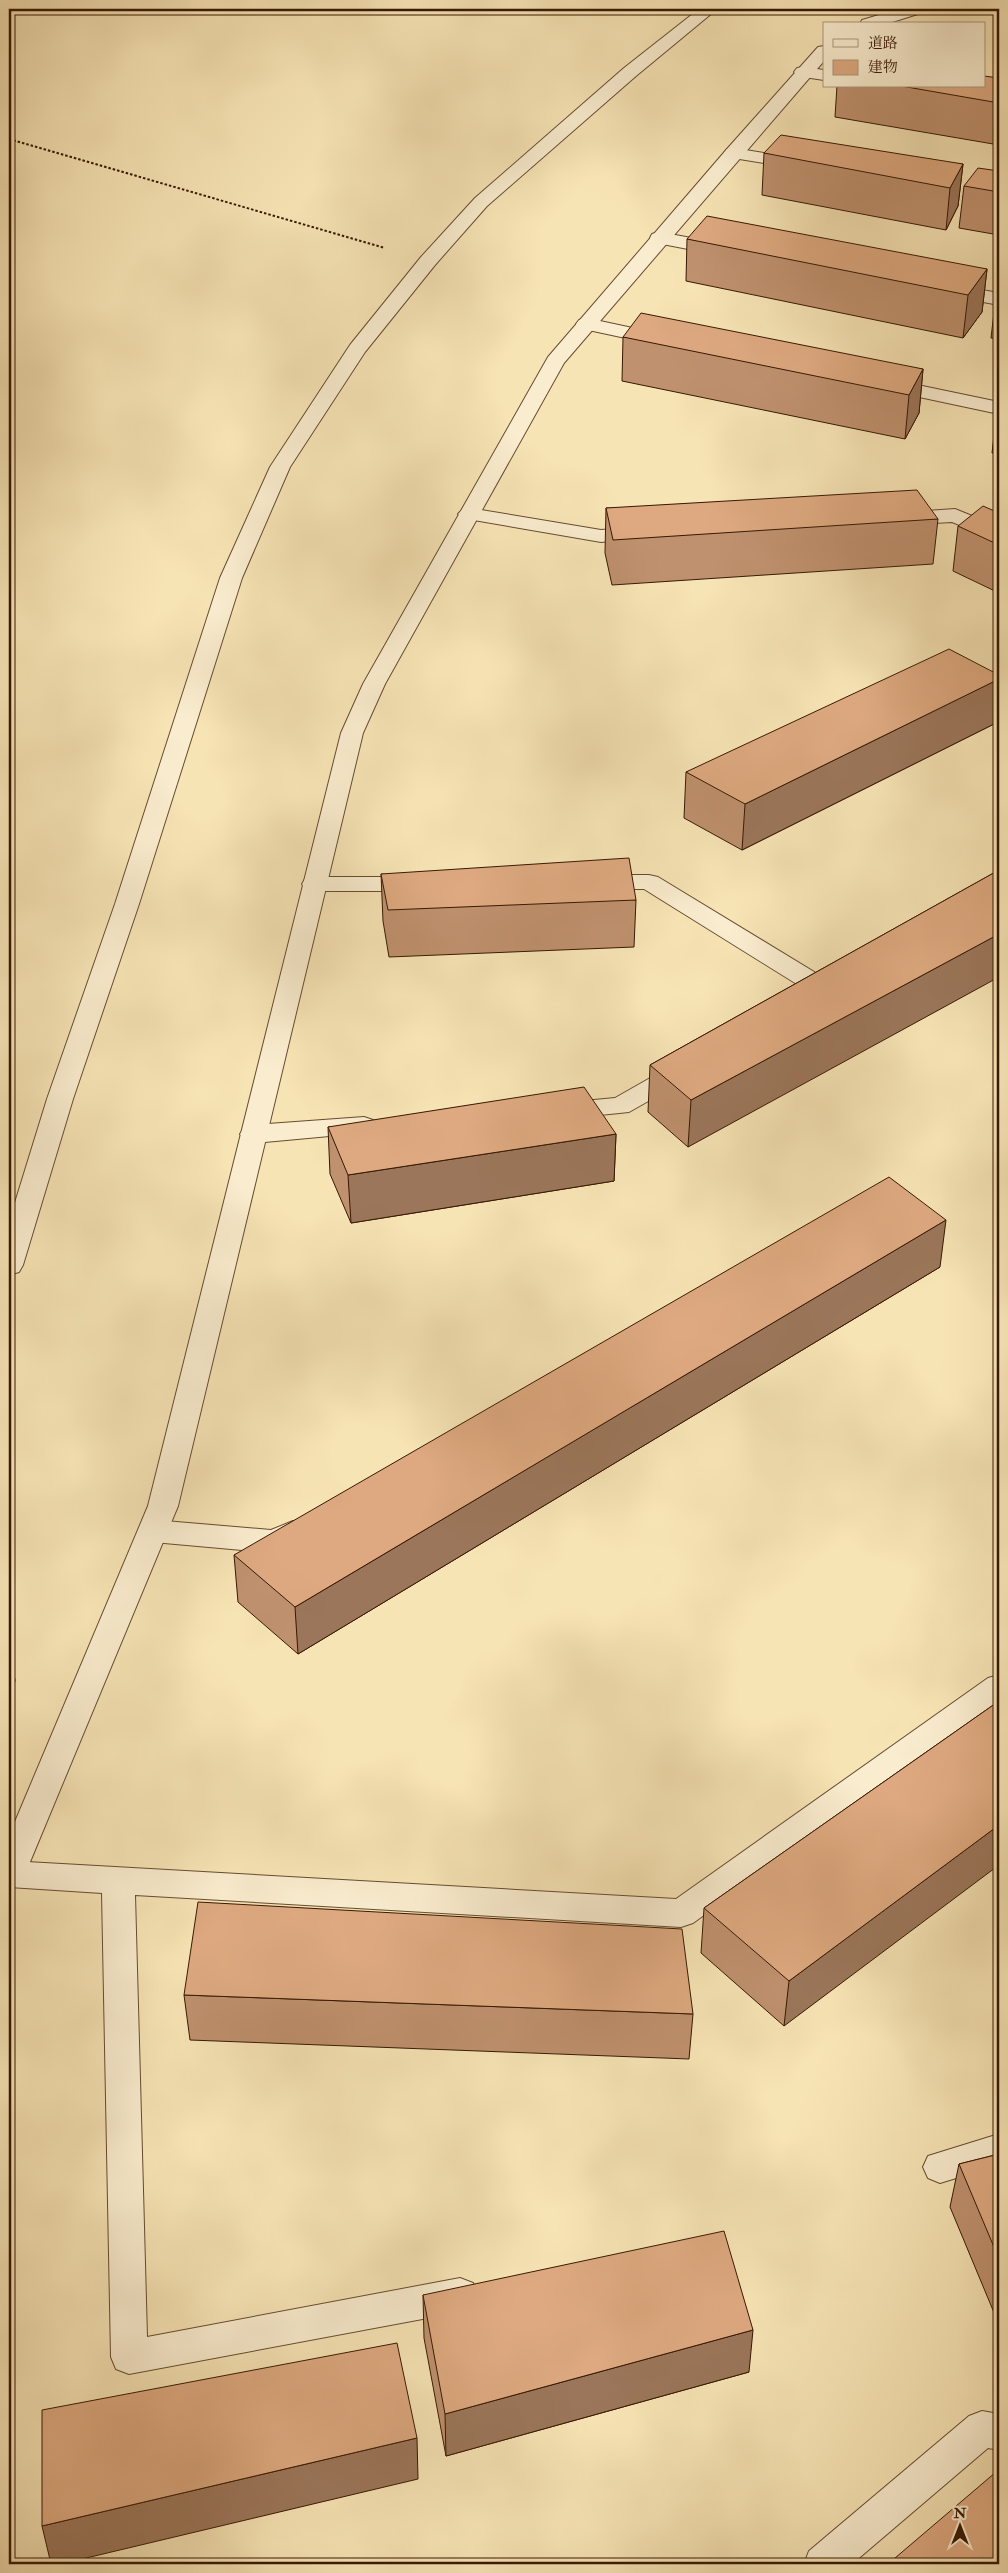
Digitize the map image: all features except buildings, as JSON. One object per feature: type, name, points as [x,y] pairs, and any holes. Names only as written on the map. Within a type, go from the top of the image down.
[{"type":"street","points":[[9,1265],[60,1099],[126,904],[231,578],[280,468],[358,349],[428,261],[481,202],[622,78],[709,9]]},
{"type":"street","points":[[872,22],[879,18],[915,9]]},
{"type":"street","points":[[823,52],[813,74],[733,153],[555,361],[374,684],[352,733],[163,1506],[9,1874],[681,1913],[999,1687]]},
{"type":"street","points":[[733,153],[818,168]]},
{"type":"street","points":[[659,238],[746,254]]},
{"type":"street","points":[[931,287],[999,299]]},
{"type":"street","points":[[586,324],[682,344]]},
{"type":"street","points":[[865,380],[999,408]]},
{"type":"street","points":[[469,514],[601,536],[660,532]]},
{"type":"street","points":[[876,520],[955,515],[999,535]]},
{"type":"street","points":[[571,882],[650,882],[834,985],[800,1004]]},
{"type":"street","points":[[314,884],[442,883]]},
{"type":"street","points":[[541,1112],[620,1106],[706,1057]]},
{"type":"street","points":[[253,1134],[392,1124]]},
{"type":"street","points":[[153,1530],[275,1542],[318,1517]]},
{"type":"street","points":[[118,1880],[129,2357],[493,2289]]},
{"type":"street","points":[[940,2167],[999,2150]]},
{"type":"street","points":[[823,2564],[982,2429],[999,2432]]},
{"type":"path","points":[[9,139],[428,261]]}]
